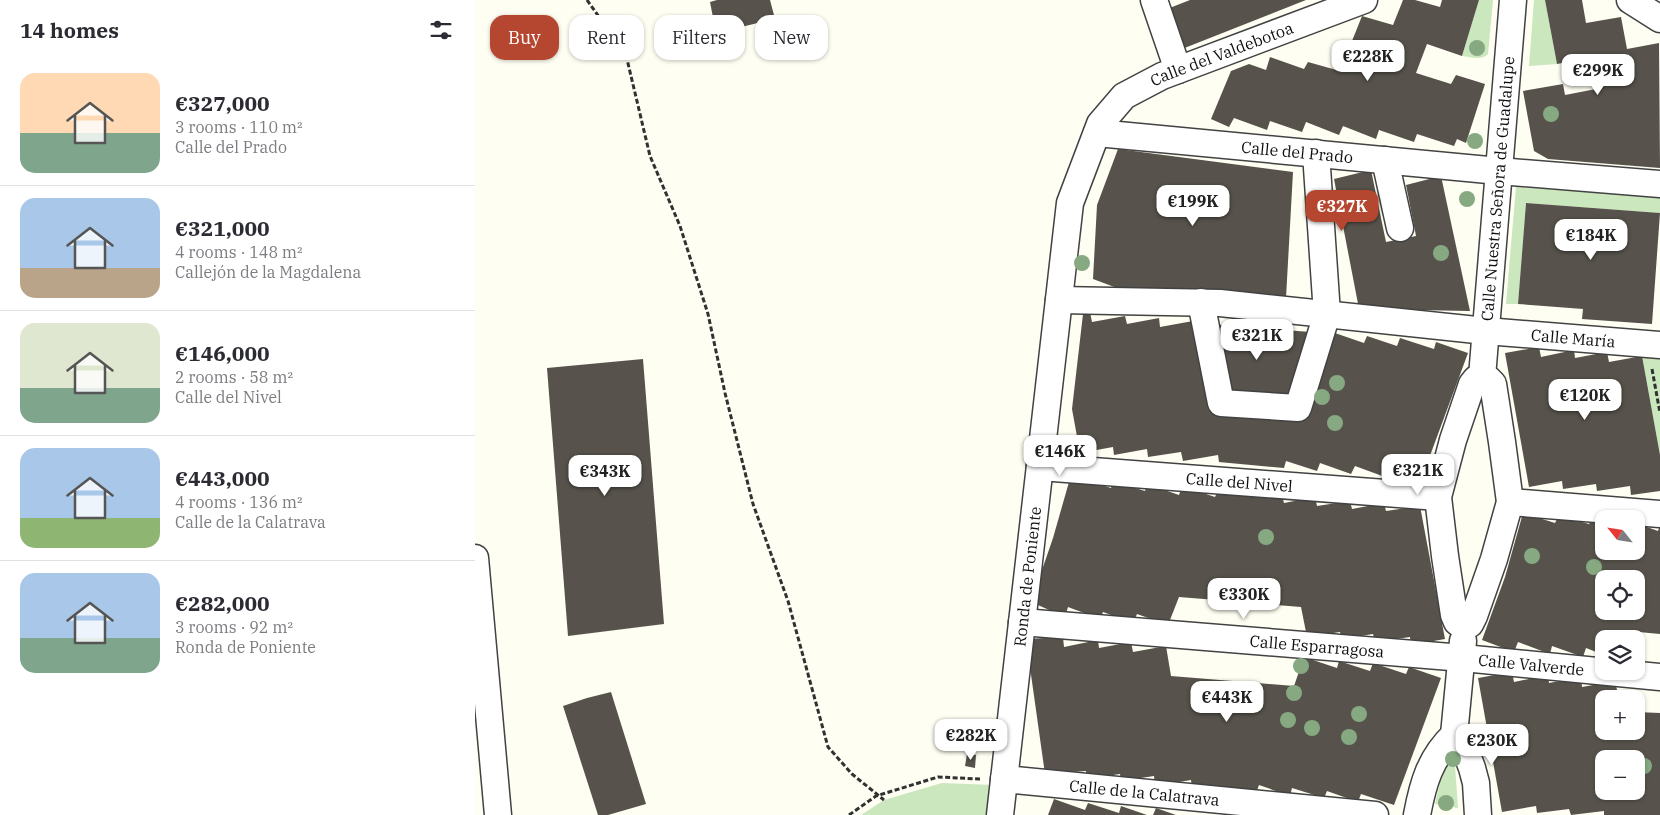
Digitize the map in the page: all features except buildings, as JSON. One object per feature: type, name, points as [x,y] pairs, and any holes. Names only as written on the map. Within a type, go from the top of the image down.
[{"type":"street","points":[[1154,0],[1178,70]]},
{"type":"street","name":"Calle del Valdebotoa","points":[[1097,133],[1100,124],[1124,96],[1162,76],[1318,9],[1364,0]]},
{"type":"street","name":"Calle Nuestra Señora de Guadalupe","points":[[1482,377],[1513,0]]},
{"type":"street","points":[[1630,0],[1660,19]]},
{"type":"street","name":"Calle del Prado","points":[[1097,133],[1499,171],[1660,184]]},
{"type":"street","name":"Ronda de Poniente","points":[[1000,815],[1070,203],[1097,133]]},
{"type":"street","points":[[1201,302],[1221,403],[1297,408],[1327,314],[1316,153]]},
{"type":"street","points":[[1385,160],[1400,228]]},
{"type":"street","name":"Calle María","points":[[1059,300],[1220,303],[1486,331],[1654,344]]},
{"type":"street","points":[[1482,377],[1488,379],[1493,384],[1503,442],[1510,502],[1494,559],[1474,616],[1470,624],[1464,628],[1457,622],[1454,615],[1438,497],[1453,440],[1472,384],[1482,377]]},
{"type":"street","name":"Calle del Nivel","points":[[1040,467],[1438,497]]},
{"type":"street","points":[[1510,502],[1660,514]]},
{"type":"street","points":[[475,558],[498,815]]},
{"type":"street","name":"Calle Esparragosa","points":[[1022,622],[1463,658]]},
{"type":"street","points":[[1464,628],[1463,658],[1454,735],[1465,752],[1476,783],[1478,815]]},
{"type":"street","name":"Calle Valverde","points":[[1463,658],[1660,677]]},
{"type":"street","points":[[1417,815],[1420,795],[1435,757],[1454,735]]},
{"type":"street","name":"Calle de la Calatrava","points":[[1004,780],[1375,815]]},
{"type":"path","points":[[587,0],[626,55],[650,156],[680,226],[708,314],[725,393],[753,504],[788,601],[828,747],[852,774],[884,800]]},
{"type":"path","points":[[1654,344],[1660,412]]},
{"type":"path","points":[[849,815],[876,796],[938,777],[1004,780]]},
{"type":"green space","points":[[1479,0],[1493,0],[1488,54],[1479,58],[1462,56]]},
{"type":"green space","points":[[1534,0],[1545,0],[1557,64],[1529,66]]},
{"type":"green space","points":[[1516,187],[1660,197],[1660,213],[1526,203],[1518,304],[1506,304]]},
{"type":"green space","points":[[1642,356],[1660,357],[1660,455]]},
{"type":"green space","points":[[1454,752],[1458,808],[1435,804],[1445,761]]},
{"type":"green space","points":[[942,783],[993,785],[989,815],[861,815],[884,800]]}]
